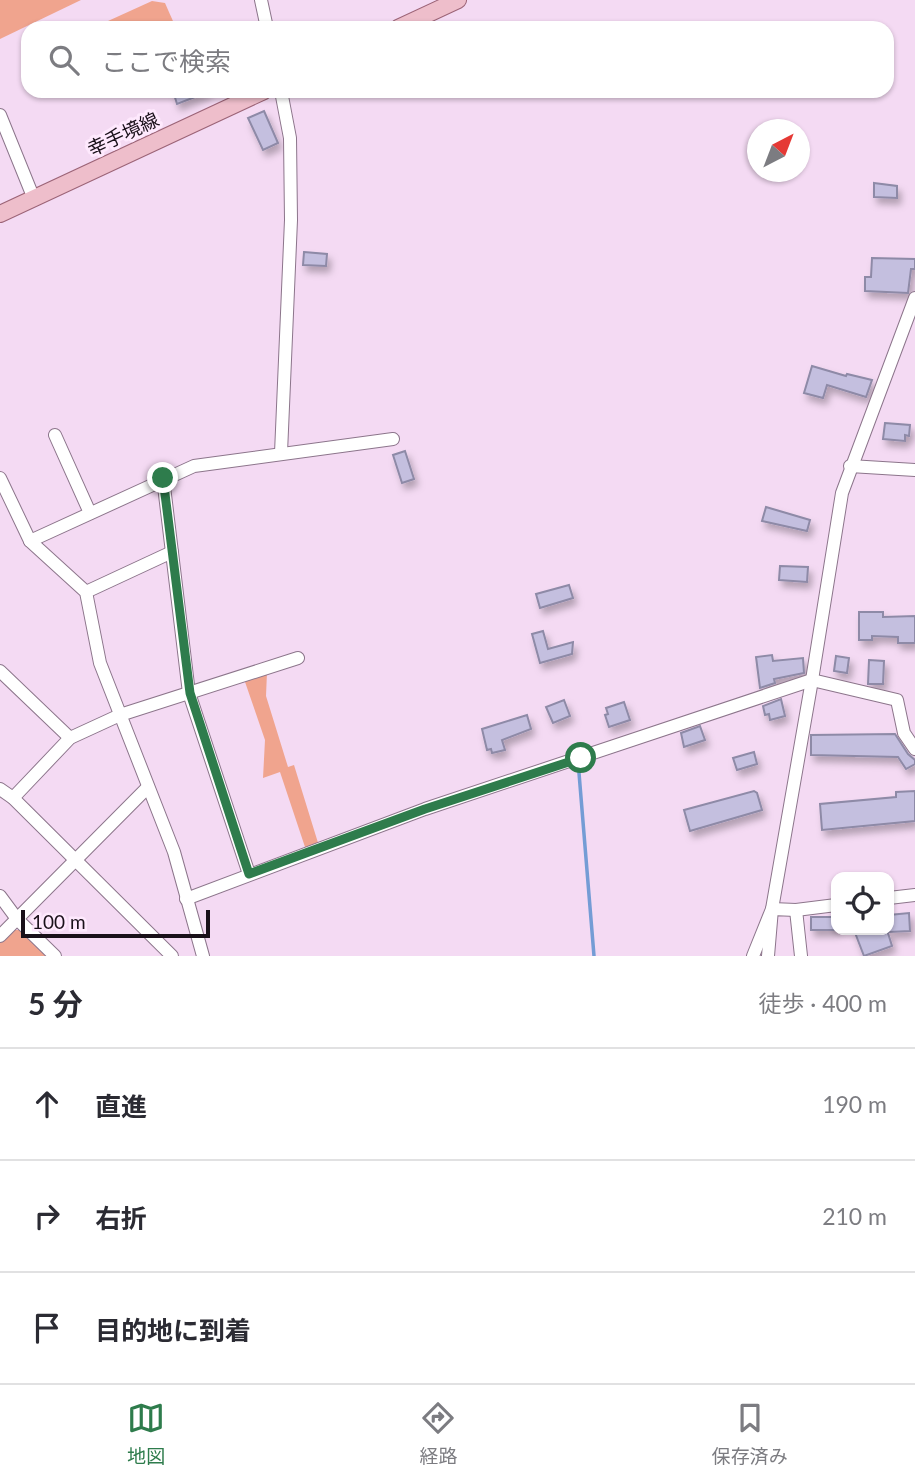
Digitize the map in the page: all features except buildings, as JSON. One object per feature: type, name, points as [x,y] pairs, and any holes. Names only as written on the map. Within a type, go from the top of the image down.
[{"type":"main road","points":[[413,21],[458,0]]},
{"type":"main road","name":"幸手境線","points":[[0,214],[249,98]]},
{"type":"street","points":[[261,0],[266,21]]},
{"type":"street","points":[[281,453],[291,178],[290,138],[282,98]]},
{"type":"street","points":[[0,115],[34,199]]},
{"type":"street","points":[[768,956],[772,909],[813,680],[842,493],[915,298]]},
{"type":"street","points":[[55,435],[90,513]]},
{"type":"street","points":[[30,541],[194,466],[393,439]]},
{"type":"street","points":[[850,466],[915,470]]},
{"type":"street","points":[[0,478],[30,541],[86,592],[100,663],[174,852],[203,956]]},
{"type":"street","points":[[163,478],[190,693],[249,874]]},
{"type":"street","points":[[86,592],[172,552]]},
{"type":"street","points":[[13,798],[70,738],[120,715],[298,658]]},
{"type":"street","points":[[0,671],[70,738]]},
{"type":"street","points":[[186,899],[425,809],[813,680],[897,700],[904,733],[915,749]]},
{"type":"street","points":[[0,936],[148,787]]},
{"type":"street","points":[[0,789],[13,798],[172,956]]},
{"type":"street","points":[[894,897],[915,895]]},
{"type":"street","points":[[0,896],[17,919],[55,956]]},
{"type":"street","points":[[772,909],[796,910],[831,906]]},
{"type":"street","points":[[753,956],[772,909]]},
{"type":"street","points":[[796,910],[801,956]]},
{"type":"shaded area","points":[[0,0],[81,0],[37,21],[21,21],[21,29],[0,39]]},
{"type":"shaded area","points":[[152,1],[165,3],[173,21],[108,21]]},
{"type":"shaded area","points":[[267,672],[266,696],[288,767],[294,765],[319,846],[306,850],[280,772],[263,778],[265,740],[244,679]]},
{"type":"shaded area","points":[[12,930],[19,930],[46,956],[0,956],[0,943]]},
{"type":"waterway","points":[[579,773],[594,956]]},
{"type":"route","points":[[163,478],[190,693],[249,874],[425,809],[581,758]]}]
